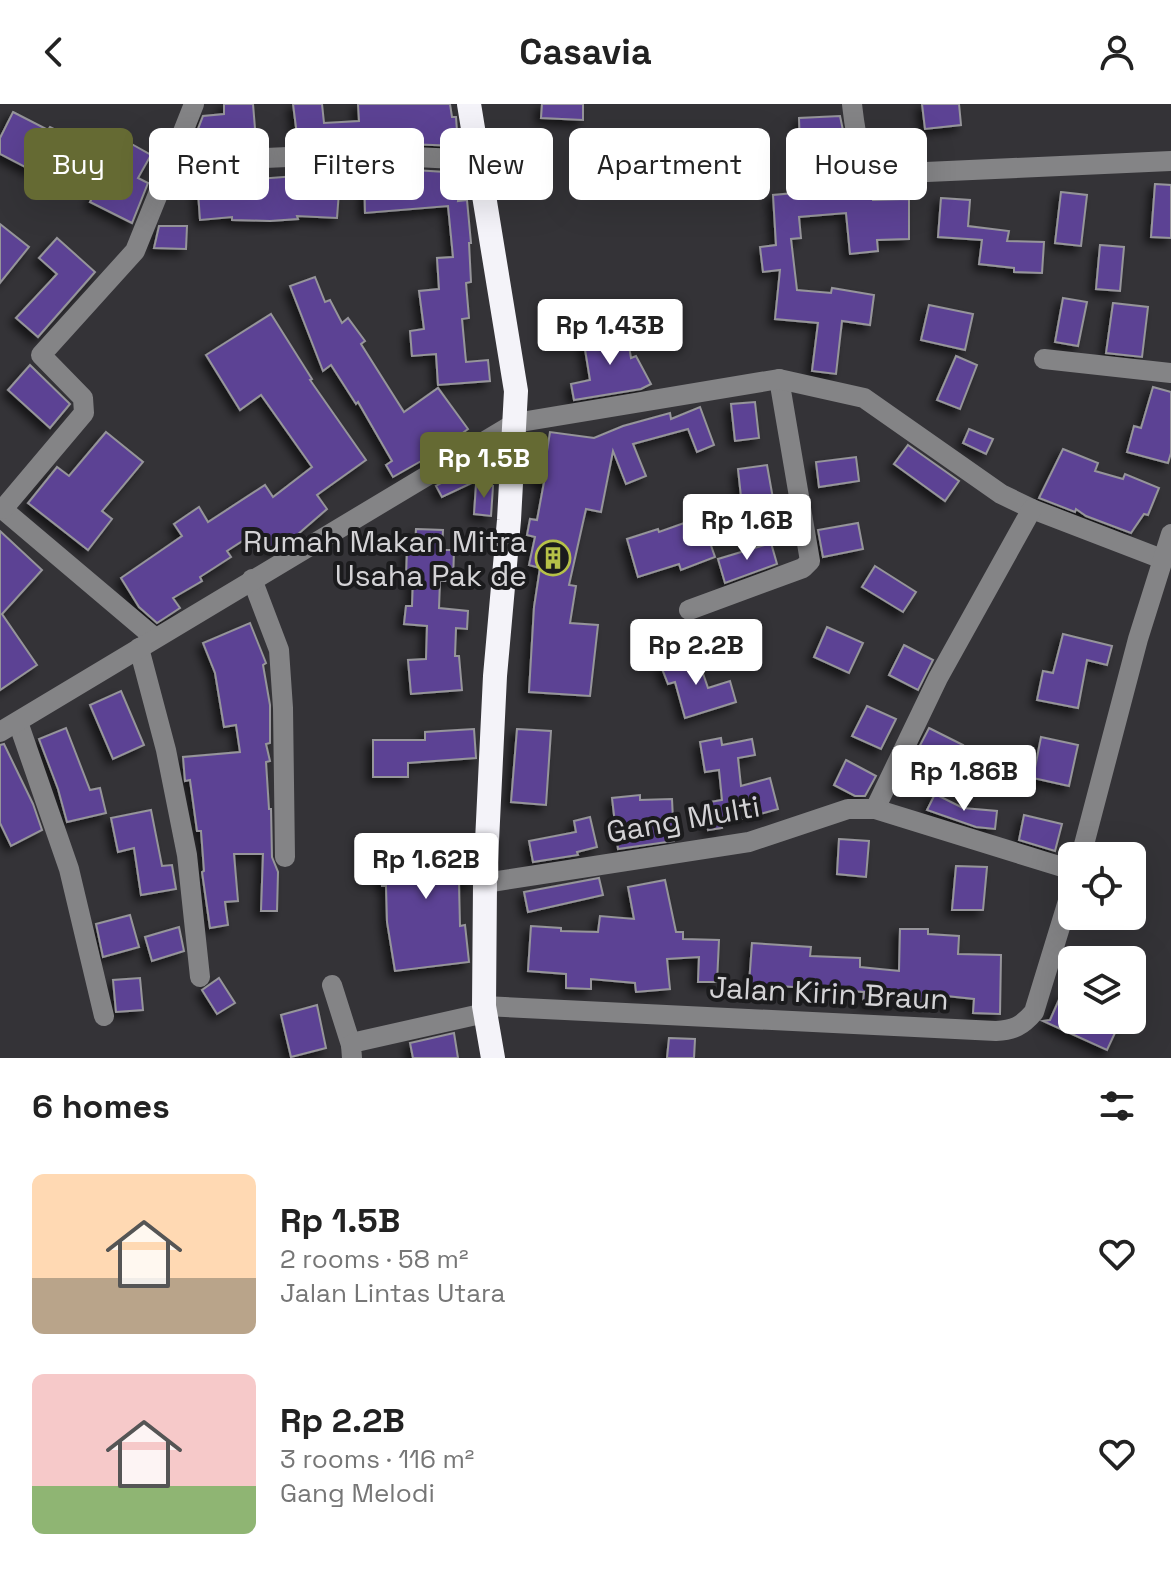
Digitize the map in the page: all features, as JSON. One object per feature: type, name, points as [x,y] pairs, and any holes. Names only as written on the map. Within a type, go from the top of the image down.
[{"type":"highway","points":[[469,104],[472,128]]},
{"type":"highway","points":[[483,200],[513,363],[515,423],[495,676],[485,883],[485,1009],[493,1058]]},
{"type":"street","points":[[184,128],[194,104]]},
{"type":"street","points":[[852,104],[855,128],[865,159],[882,174],[1171,161]]},
{"type":"street","points":[[269,158],[355,154],[440,158]]},
{"type":"street","points":[[156,200],[135,251],[41,355],[83,398],[84,413],[1,508],[147,643],[187,855],[200,977]]},
{"type":"street","points":[[1044,359],[1171,373]]},
{"type":"street","points":[[689,610],[803,568],[810,561],[781,379]]},
{"type":"street","points":[[104,1016],[69,869],[9,727],[515,423],[781,379],[844,392],[876,403],[1001,494],[1162,559]]},
{"type":"street","points":[[875,809],[938,678],[1032,509]]},
{"type":"street","points":[[1085,842],[1138,639],[1171,534]]},
{"type":"street","points":[[252,579],[279,650],[285,857]]},
{"type":"street","name":"Gang Multi","points":[[485,883],[749,842],[848,809],[875,809],[1058,866]]},
{"type":"street","name":"Jalan Kirin Braun","points":[[352,1052],[380,1036],[485,1009],[1011,1030],[1023,1025],[1034,1012],[1059,930]]},
{"type":"street","points":[[332,985],[352,1052]]},
{"type":"building","points":[[224,104],[253,104],[255,128],[198,128],[203,116],[224,114]]},
{"type":"building","points":[[293,104],[322,104],[324,123],[359,121],[358,104],[450,104],[457,128],[440,128],[440,145],[424,145],[424,128],[296,128]]},
{"type":"building","points":[[542,104],[583,104],[583,120],[541,118]]},
{"type":"building","points":[[922,104],[959,104],[961,125],[925,128]]},
{"type":"building","points":[[13,112],[44,128],[24,128],[24,166],[0,154],[0,138]]},
{"type":"building","points":[[840,116],[842,128],[799,128],[799,118]]},
{"type":"building","points":[[133,145],[149,154],[138,178],[148,183],[132,223],[90,202],[133,200]]},
{"type":"building","points":[[424,171],[440,172],[440,200],[467,200],[471,282],[466,283],[469,318],[462,319],[466,362],[488,360],[490,381],[438,385],[436,354],[412,356],[410,331],[424,329],[419,291],[439,289],[437,258],[453,257],[448,206],[365,213],[365,200],[424,200]]},
{"type":"building","points":[[285,177],[285,200],[338,200],[337,218],[297,216],[298,219],[270,221],[232,220],[232,217],[200,220],[199,200],[269,200],[269,178]]},
{"type":"building","points":[[1155,184],[1171,185],[1171,238],[1151,237]]},
{"type":"building","points":[[1061,192],[1087,195],[1081,246],[1055,243]]},
{"type":"building","points":[[786,194],[786,200],[909,200],[909,239],[877,240],[878,251],[850,254],[846,213],[799,217],[801,238],[791,239],[797,290],[831,293],[832,288],[874,295],[870,325],[842,321],[836,374],[812,371],[818,323],[775,319],[780,270],[763,272],[760,247],[776,245],[773,195]]},
{"type":"building","points":[[941,198],[970,200],[968,226],[1009,231],[1007,241],[1044,242],[1042,273],[1014,272],[1014,268],[979,264],[982,240],[938,237]]},
{"type":"building","points":[[0,224],[29,247],[0,283]]},
{"type":"building","points":[[159,226],[187,226],[186,249],[154,248]]},
{"type":"building","points":[[57,238],[95,272],[38,337],[16,318],[57,274],[39,258]]},
{"type":"building","points":[[1100,245],[1124,247],[1120,291],[1096,289]]},
{"type":"building","points":[[315,277],[325,302],[330,300],[342,323],[348,318],[365,341],[361,344],[404,412],[438,388],[468,429],[437,452],[393,477],[386,465],[392,461],[358,402],[356,404],[331,365],[323,371],[290,286]]},
{"type":"building","points":[[1063,298],[1087,302],[1078,346],[1055,342]]},
{"type":"building","points":[[1113,303],[1148,307],[1142,357],[1106,353]]},
{"type":"building","points":[[929,305],[973,314],[965,350],[921,340]]},
{"type":"building","points":[[271,314],[310,380],[366,460],[317,495],[327,509],[297,535],[271,551],[258,531],[227,551],[231,557],[200,577],[202,581],[173,598],[180,608],[157,623],[139,607],[121,578],[182,536],[174,524],[199,507],[208,522],[265,485],[273,497],[312,467],[261,395],[240,410],[206,355]]},
{"type":"building","points":[[626,329],[631,358],[636,356],[651,384],[641,389],[574,400],[571,384],[590,380],[583,337]]},
{"type":"building","points":[[956,356],[977,365],[960,409],[937,400]]},
{"type":"building","points":[[30,365],[70,404],[50,428],[8,390]]},
{"type":"building","points":[[1153,387],[1171,392],[1171,453],[1168,463],[1127,452],[1134,426],[1141,428]]},
{"type":"building","points":[[755,402],[759,438],[735,441],[731,404]]},
{"type":"building","points":[[700,407],[714,445],[697,452],[688,429],[633,444],[646,476],[626,484],[613,451],[601,512],[586,509],[569,585],[576,586],[570,623],[598,625],[590,696],[529,692],[534,607],[540,568],[529,565],[535,537],[527,535],[530,519],[537,520],[544,482],[538,481],[540,463],[545,464],[550,432],[594,438],[670,413],[671,419]]},
{"type":"building","points":[[969,429],[993,439],[986,454],[963,443]]},
{"type":"building","points":[[106,432],[143,462],[102,511],[112,519],[88,550],[28,503],[57,467],[69,476]]},
{"type":"building","points":[[908,445],[959,481],[945,501],[894,464]]},
{"type":"building","points":[[1063,449],[1098,463],[1095,471],[1123,479],[1125,474],[1159,488],[1148,515],[1144,514],[1131,533],[1086,516],[1076,509],[1075,512],[1039,498]]},
{"type":"building","points":[[856,457],[859,481],[819,487],[816,462]]},
{"type":"building","points":[[767,465],[775,510],[743,515],[738,469]]},
{"type":"building","points":[[472,466],[478,480],[442,497],[436,486]]},
{"type":"building","points":[[476,485],[493,486],[491,516],[474,514]]},
{"type":"building","points":[[701,517],[715,557],[681,570],[679,564],[638,577],[627,539],[658,529],[659,532]]},
{"type":"building","points":[[858,523],[863,549],[823,557],[818,530]]},
{"type":"building","points":[[416,529],[443,530],[442,550],[454,550],[453,581],[440,581],[439,608],[468,611],[467,629],[456,628],[455,656],[459,656],[462,690],[411,694],[408,660],[426,659],[427,626],[404,624],[406,606],[412,606],[413,579],[406,579],[407,548],[415,549]]},
{"type":"building","points":[[0,531],[42,570],[2,614],[37,665],[0,690]]},
{"type":"building","points":[[771,543],[777,564],[725,583],[718,559]]},
{"type":"building","points":[[875,566],[916,592],[903,612],[862,587]]},
{"type":"building","points":[[250,623],[266,663],[263,665],[270,705],[270,743],[266,744],[270,761],[266,762],[272,857],[278,872],[277,911],[261,911],[263,854],[234,854],[238,901],[225,902],[228,925],[210,928],[202,872],[201,831],[197,831],[190,780],[185,781],[183,757],[240,752],[236,725],[224,727],[215,673],[203,643]]},
{"type":"building","points":[[827,627],[863,643],[849,673],[814,657]]},
{"type":"building","points":[[1063,634],[1112,646],[1107,665],[1087,660],[1078,708],[1037,700],[1043,671],[1053,673]]},
{"type":"building","points":[[904,645],[933,660],[918,690],[889,675]]},
{"type":"building","points":[[696,653],[708,688],[730,681],[736,702],[685,718],[675,682],[668,684],[661,666]]},
{"type":"building","points":[[121,691],[144,745],[113,759],[90,705]]},
{"type":"building","points":[[867,706],[896,719],[881,749],[852,736]]},
{"type":"building","points":[[66,728],[90,790],[100,788],[106,813],[67,822],[39,739]]},
{"type":"building","points":[[929,728],[963,745],[949,774],[914,757]]},
{"type":"building","points":[[474,729],[476,758],[408,763],[408,777],[373,777],[373,740],[425,740],[425,732]]},
{"type":"building","points":[[517,729],[551,731],[546,805],[511,802]]},
{"type":"building","points":[[1041,737],[1078,745],[1069,786],[1033,778]]},
{"type":"building","points":[[721,738],[722,745],[752,739],[755,755],[738,758],[741,786],[770,778],[778,809],[721,821],[722,828],[708,830],[704,803],[722,800],[719,770],[705,772],[700,742]]},
{"type":"building","points":[[4,744],[42,830],[11,846],[0,823],[0,745]]},
{"type":"building","points":[[846,760],[876,776],[865,796],[855,796],[834,785]]},
{"type":"building","points":[[935,794],[963,808],[997,811],[995,829],[976,827],[927,810]]},
{"type":"building","points":[[640,795],[640,800],[672,799],[674,841],[618,849],[612,798]]},
{"type":"building","points":[[151,810],[162,866],[172,865],[176,889],[141,895],[134,848],[118,852],[111,818]]},
{"type":"building","points":[[1024,815],[1062,824],[1055,851],[1019,840]]},
{"type":"building","points":[[590,817],[597,847],[577,852],[578,855],[533,862],[529,841],[576,832],[574,821]]},
{"type":"building","points":[[472,838],[470,884],[459,884],[460,926],[465,925],[469,962],[395,971],[387,922],[386,886],[382,886],[381,841]]},
{"type":"building","points":[[839,839],[869,841],[866,877],[837,874]]},
{"type":"building","points":[[956,866],[987,867],[983,910],[952,910]]},
{"type":"building","points":[[599,878],[603,895],[528,912],[524,892]]},
{"type":"building","points":[[665,880],[676,932],[683,932],[683,939],[719,940],[717,982],[698,982],[699,957],[667,959],[670,989],[636,992],[635,983],[591,979],[591,989],[566,988],[566,974],[528,971],[531,926],[598,932],[600,916],[634,919],[628,887]]},
{"type":"building","points":[[130,915],[139,947],[103,957],[96,924]]},
{"type":"building","points":[[179,927],[184,951],[152,961],[145,937]]},
{"type":"building","points":[[900,929],[928,929],[928,934],[959,936],[958,954],[1001,955],[1000,1014],[973,1013],[974,999],[928,994],[927,1003],[890,1000],[890,1004],[863,1002],[864,992],[749,984],[752,943],[811,947],[810,956],[860,958],[860,967],[899,971]]},
{"type":"building","points":[[140,978],[143,1010],[116,1012],[113,980]]},
{"type":"building","points":[[219,978],[235,1003],[217,1014],[202,990]]},
{"type":"building","points":[[1058,1002],[1058,1028],[1043,1021],[1050,1020]]},
{"type":"building","points":[[317,1005],[326,1048],[291,1057],[281,1015]]},
{"type":"building","points":[[454,1033],[458,1058],[413,1058],[410,1043]]},
{"type":"building","points":[[1072,1034],[1114,1034],[1107,1050]]},
{"type":"building","points":[[669,1038],[695,1039],[694,1058],[667,1058]]},
{"type":"place","name":"Rumah Makan Mitra Usaha Pak de","points":[[553,558]]}]
